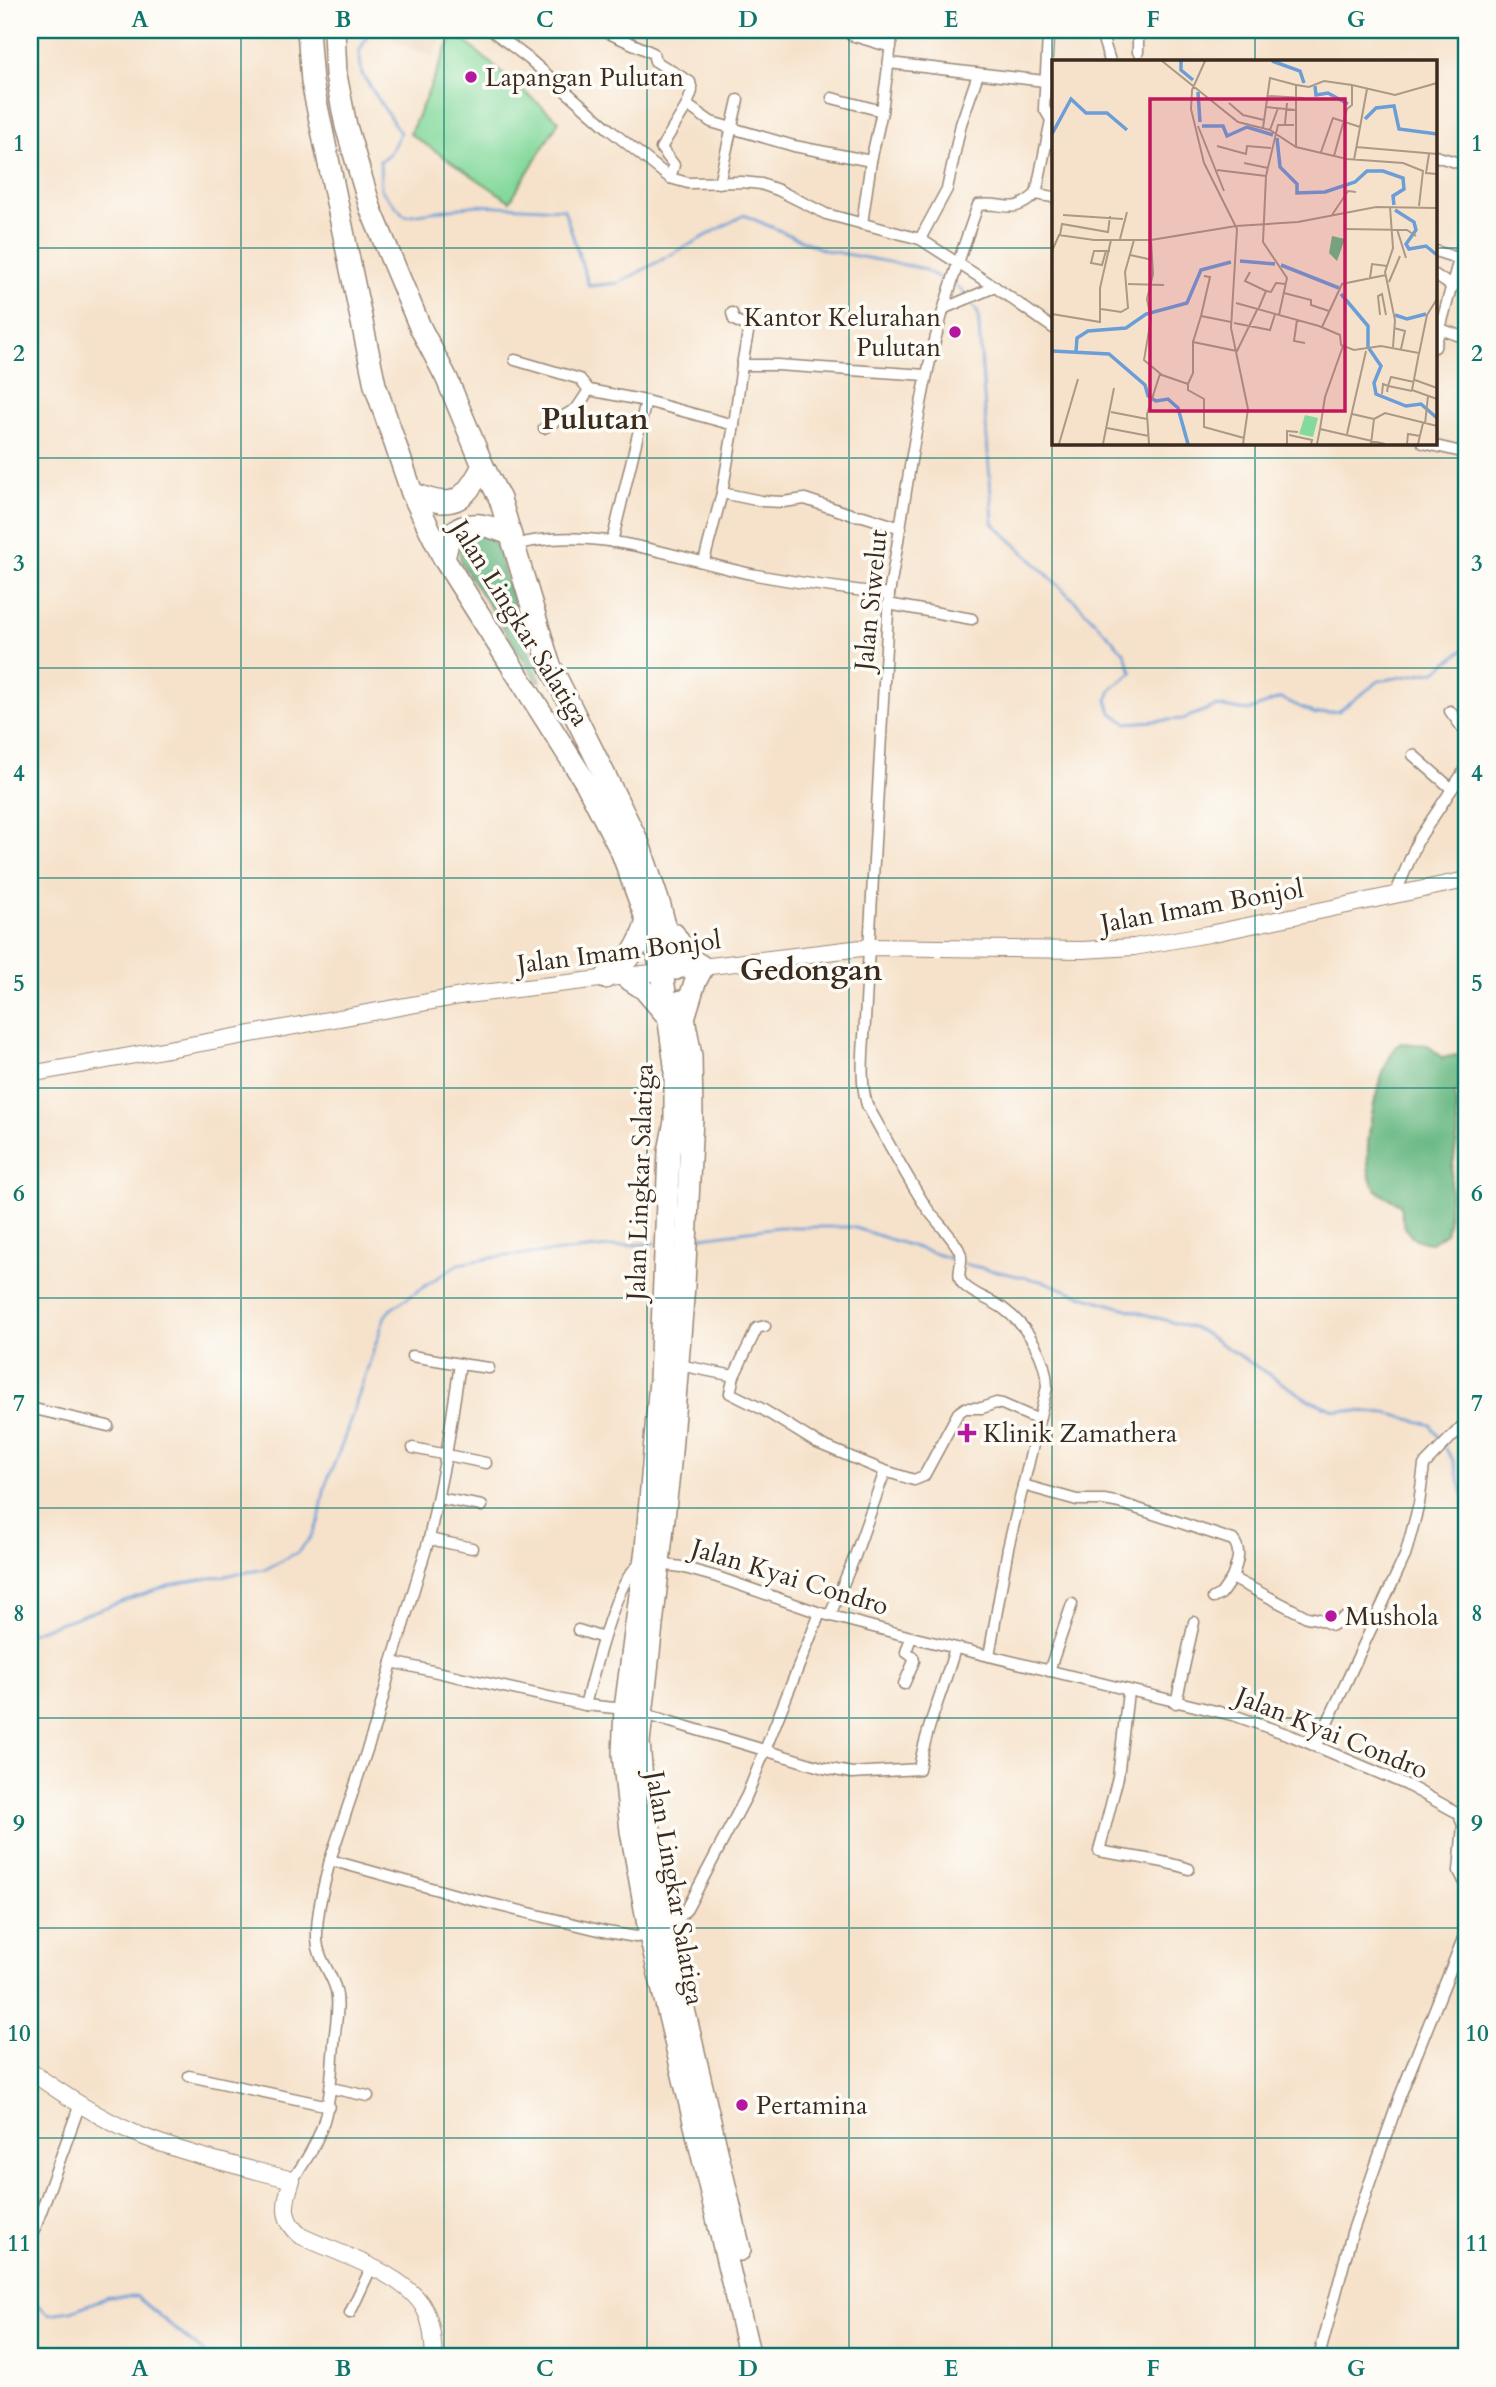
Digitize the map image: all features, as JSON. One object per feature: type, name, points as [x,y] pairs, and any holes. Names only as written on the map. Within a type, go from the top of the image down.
[{"type":"highway","name":"Jalan Lingkar Salatiga","points":[[308,30],[312,82],[372,373],[412,493],[444,559],[586,783],[653,913]]},
{"type":"highway","name":"Jalan Lingkar Salatiga","points":[[334,30],[336,75],[346,125],[371,210],[420,327],[447,379],[482,466],[500,499],[549,663],[639,844],[653,913],[669,971],[676,1019],[674,1065],[679,1152],[674,1285],[679,1365],[633,1711],[639,1742],[658,1934],[750,2357]]},
{"type":"highway","points":[[412,493],[443,503],[453,502],[463,497],[482,466]]},
{"type":"highway","points":[[444,559],[450,534],[468,524],[481,524],[512,540]]},
{"type":"highway","points":[[653,913],[689,958],[704,967],[676,1019],[645,989],[614,977],[637,949],[653,913]]},
{"type":"highway","name":"Jalan Lingkar Salatiga","points":[[652,1564],[660,1380],[674,1285]]},
{"type":"highway","name":"Jalan Lingkar Salatiga","points":[[658,1934],[717,2145],[763,2357]]},
{"type":"main road","name":"Jalan Imam Bonjol","points":[[30,1074],[466,995],[870,947],[1082,950],[1134,947],[1466,880]]},
{"type":"main road","points":[[30,2071],[110,2122],[155,2141],[292,2180],[285,2205],[292,2228],[301,2236],[388,2275],[417,2297],[426,2311],[432,2333],[434,2357]]},
{"type":"street","points":[[491,30],[670,178],[688,183],[761,184],[826,214],[920,239],[1052,327]]},
{"type":"street","points":[[850,30],[851,35],[891,47]]},
{"type":"street","points":[[862,224],[893,30]]},
{"type":"street","points":[[1100,30],[1110,60]]},
{"type":"street","points":[[1138,30],[1138,52]]},
{"type":"street","points":[[607,32],[653,54],[655,61],[690,82],[692,91],[687,105],[661,148],[674,165],[670,178]]},
{"type":"street","points":[[1048,36],[1050,82],[1044,108],[1051,120],[1050,151],[1036,194],[1052,197]]},
{"type":"street","points":[[889,63],[1050,82]]},
{"type":"street","points":[[920,239],[947,189],[961,124],[967,113],[978,74]]},
{"type":"street","points":[[832,98],[882,111]]},
{"type":"street","points":[[719,183],[738,100]]},
{"type":"street","points":[[687,105],[711,122],[794,146],[871,160]]},
{"type":"street","points":[[1436,156],[1466,165]]},
{"type":"street","name":"Jalan Siwelut","points":[[870,947],[889,599],[906,479],[926,375],[954,276],[978,205],[1015,207],[1025,204],[1036,194]]},
{"type":"street","points":[[1436,343],[1466,233]]},
{"type":"street","points":[[1436,251],[1460,259]]},
{"type":"street","points":[[1436,276],[1453,287]]},
{"type":"street","points":[[945,307],[995,287]]},
{"type":"street","points":[[704,561],[722,494],[750,330],[747,324],[734,320],[732,313]]},
{"type":"street","points":[[1440,329],[1466,338]]},
{"type":"street","points":[[514,360],[579,379],[589,390],[646,401],[734,425]]},
{"type":"street","points":[[742,365],[926,375]]},
{"type":"street","points":[[544,428],[577,408],[589,390]]},
{"type":"street","points":[[612,542],[646,401]]},
{"type":"street","points":[[1427,444],[1466,453]]},
{"type":"street","points":[[722,494],[761,501],[805,499],[901,528]]},
{"type":"street","points":[[512,540],[577,537],[612,542],[704,561],[755,575],[889,599],[972,619]]},
{"type":"street","points":[[1450,711],[1466,733]]},
{"type":"street","points":[[1413,755],[1452,789]]},
{"type":"street","points":[[1395,895],[1418,840],[1466,768]]},
{"type":"street","points":[[870,947],[865,1020],[864,1093],[867,1105],[928,1210],[959,1249],[959,1277],[962,1283],[1005,1309],[1027,1334],[1047,1373],[1047,1387],[1008,1548],[989,1656]]},
{"type":"street","points":[[765,1326],[757,1328],[734,1376],[730,1389],[732,1395],[762,1409],[817,1443],[886,1471],[914,1480],[924,1476],[958,1413],[965,1408],[982,1408],[996,1403],[1039,1420]]},
{"type":"street","points":[[412,1356],[489,1368]]},
{"type":"street","points":[[292,2180],[310,2155],[329,2106],[337,1997],[317,1942],[320,1909],[330,1860],[378,1717],[429,1539],[446,1456],[460,1364]]},
{"type":"street","points":[[679,1365],[734,1376]]},
{"type":"street","points":[[30,1408],[108,1426]]},
{"type":"street","points":[[1316,1746],[1405,1556],[1419,1504],[1424,1465],[1466,1422]]},
{"type":"street","points":[[413,1448],[486,1463]]},
{"type":"street","points":[[330,1860],[467,1899],[607,1932],[636,1937],[658,1934],[687,1909],[747,1795],[886,1471]]},
{"type":"street","points":[[1023,1485],[1077,1500],[1120,1503],[1234,1540],[1238,1553],[1232,1578],[1221,1594],[1213,1598]]},
{"type":"street","points":[[438,1498],[482,1507]]},
{"type":"street","points":[[429,1539],[472,1548]]},
{"type":"street","points":[[585,1705],[603,1638],[622,1588],[632,1568],[639,1563],[652,1564]]},
{"type":"street","name":"Jalan Kyai Condro","points":[[652,1564],[681,1567],[717,1577],[825,1614],[911,1637],[1245,1719],[1316,1746],[1407,1785],[1458,1813],[1463,1825],[1459,1871],[1466,1885]]},
{"type":"street","points":[[1232,1578],[1307,1617],[1333,1625],[1345,1617],[1372,1626]]},
{"type":"street","points":[[1049,1671],[1072,1604]]},
{"type":"street","points":[[1176,1703],[1194,1622]]},
{"type":"street","points":[[578,1630],[603,1638]]},
{"type":"street","points":[[904,1684],[914,1661],[906,1652],[911,1637]]},
{"type":"street","points":[[392,1662],[585,1705],[633,1711],[824,1768],[852,1773],[919,1769],[928,1729],[956,1648]]},
{"type":"street","points":[[1128,1692],[1118,1777],[1099,1851],[1141,1859],[1165,1860],[1189,1869]]},
{"type":"street","points":[[1319,2357],[1352,2233],[1400,2096],[1466,1931]]},
{"type":"street","points":[[189,2076],[329,2106]]},
{"type":"street","points":[[331,2088],[368,2096]]},
{"type":"street","points":[[30,2242],[80,2104]]},
{"type":"street","points":[[350,2313],[371,2268]]},
{"type":"shaded area","points":[[399,30],[446,30],[433,58],[393,41]]},
{"type":"green space","name":"Lapangan Pulutan","points":[[454,32],[559,121],[510,201],[410,134]]},
{"type":"green space","points":[[484,534],[495,543],[541,681],[538,682],[461,563],[458,544],[461,537]]},
{"type":"green space","points":[[1400,1043],[1428,1045],[1442,1058],[1466,1053],[1466,1086],[1455,1093],[1458,1135],[1448,1224],[1446,1233],[1431,1243],[1416,1239],[1407,1231],[1400,1204],[1376,1189],[1368,1167],[1370,1130],[1378,1088],[1392,1053]]},
{"type":"waterway","points":[[370,30],[359,52],[362,74],[400,133],[391,152],[380,161],[381,190],[405,216],[477,205],[564,209],[589,286],[619,283],[744,215],[824,250],[921,268],[947,282]]},
{"type":"waterway","points":[[953,285],[961,289],[966,297]]},
{"type":"waterway","points":[[970,302],[978,313],[993,523],[1124,652],[1132,673],[1112,688],[1107,700],[1111,712],[1126,723],[1183,719],[1216,706],[1248,711],[1281,698],[1315,714],[1339,711],[1379,681],[1436,671],[1466,648]]},
{"type":"waterway","points":[[694,1238],[779,1227],[852,1227],[958,1261]]},
{"type":"waterway","points":[[30,1633],[174,1584],[266,1569],[298,1552],[319,1521],[325,1486],[343,1442],[385,1316],[391,1309],[458,1264],[496,1257],[656,1243]]},
{"type":"waterway","points":[[964,1264],[1045,1282],[1082,1296],[1199,1330],[1309,1400],[1334,1410],[1387,1413],[1431,1425],[1442,1443]]},
{"type":"waterway","points":[[1446,1449],[1453,1460],[1466,1504]]},
{"type":"waterway","points":[[30,2299],[49,2314],[71,2311],[108,2297],[137,2297],[209,2357]]},
{"type":"place","name":"Lapangan Pulutan","points":[[471,77]]},
{"type":"place","name":"Kantor Kelurahan Pulutan","points":[[955,332]]},
{"type":"place","name":"Klinik Zamathera","points":[[967,1433]]},
{"type":"place","name":"Mushola","points":[[1331,1616]]},
{"type":"place","name":"Pertamina","points":[[742,2105]]},
{"type":"district","name":"Pulutan","points":[[595,419]]},
{"type":"district","name":"Gedongan","points":[[811,970]]}]
